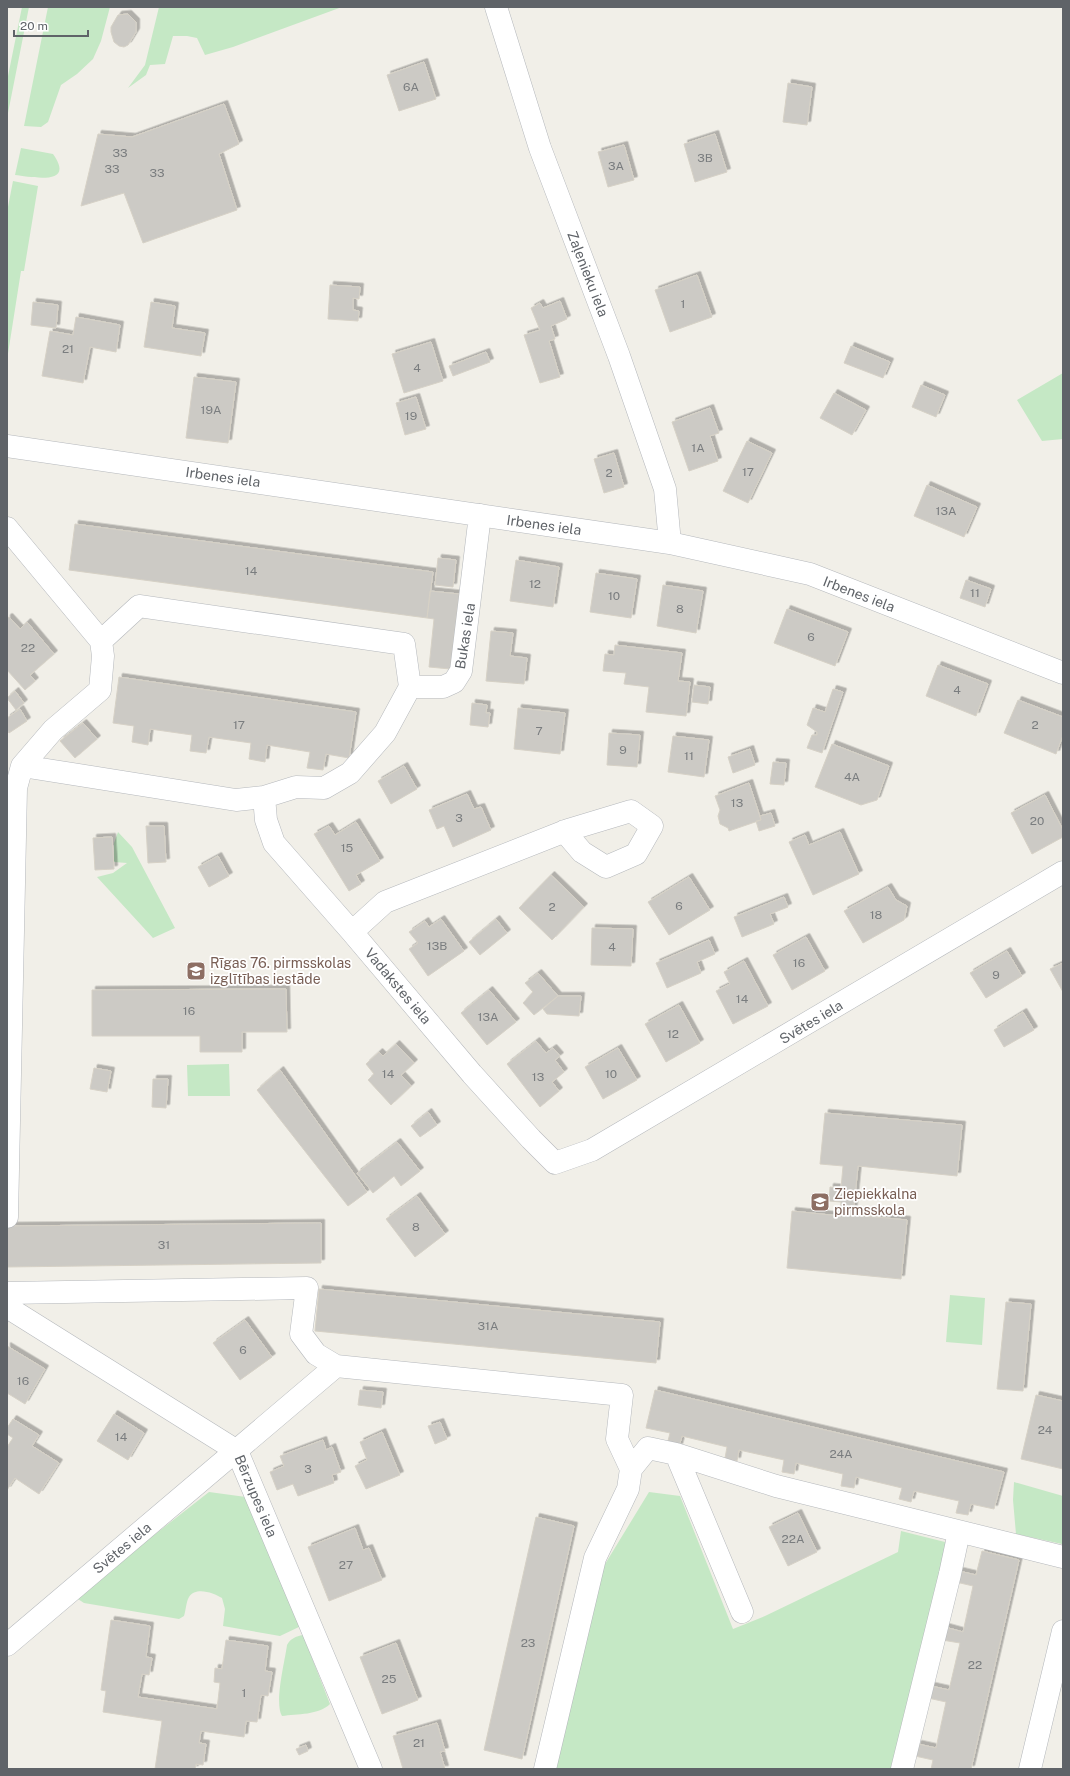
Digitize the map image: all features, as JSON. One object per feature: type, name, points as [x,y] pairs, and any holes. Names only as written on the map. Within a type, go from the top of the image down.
[{"type":"street","name":"Zaļenieku iela","points":[[496,7],[540,148],[619,356],[665,489],[670,543]]},
{"type":"street","name":"Irbenes iela","points":[[7,446],[670,543],[810,574],[1063,673]]},
{"type":"street","name":"Bukas iela","points":[[410,687],[442,687],[454,682],[461,671],[480,516]]},
{"type":"street","points":[[7,528],[101,641],[103,656],[100,690],[53,730],[22,766],[16,788],[7,1217]]},
{"type":"street","points":[[22,766],[236,800],[264,797],[296,787],[324,788],[350,774],[385,733],[410,687],[404,644],[139,606],[101,641]]},
{"type":"street","name":"Vadakstes iela","points":[[264,797],[266,820],[274,843],[352,932],[472,1074],[530,1139],[555,1163]]},
{"type":"street","points":[[352,932],[385,902],[564,831]]},
{"type":"street","name":"Svētes iela","points":[[555,1163],[592,1150],[1063,872]]},
{"type":"street","points":[[7,1293],[307,1288],[301,1334],[316,1354],[336,1366],[622,1395],[617,1439],[631,1469]]},
{"type":"street","name":"Bērzupes iela","points":[[7,1307],[237,1451],[371,1769]]},
{"type":"street","name":"Svētes iela","points":[[7,1645],[336,1366]]},
{"type":"street","points":[[545,1769],[595,1558],[628,1489],[631,1469],[648,1448],[676,1454],[776,1486],[1063,1557]]},
{"type":"street","points":[[676,1454],[742,1612]]},
{"type":"street","points":[[902,1769],[959,1532]]},
{"type":"street","points":[[1030,1769],[1063,1631]]},
{"type":"green space","points":[[22,7],[29,7],[7,118],[7,81]]},
{"type":"green space","points":[[48,7],[110,7],[101,41],[93,59],[77,74],[61,85],[48,122],[41,127],[24,126]]},
{"type":"green space","points":[[159,7],[342,7],[233,47],[205,55],[197,38],[173,36],[165,64],[150,65],[146,75],[128,88],[145,65]]},
{"type":"green space","points":[[21,148],[53,154],[59,164],[59,171],[56,175],[41,178],[15,175]]},
{"type":"green space","points":[[13,181],[38,186],[24,271],[21,271],[7,360],[7,212]]},
{"type":"green space","points":[[1063,373],[1063,439],[1042,441],[1017,400]]},
{"type":"green space","points":[[118,832],[132,847],[175,928],[153,938],[97,877],[113,873],[127,863],[114,862],[114,843]]},
{"type":"green space","points":[[229,1064],[230,1096],[188,1096],[187,1065]]},
{"type":"green space","points":[[950,1295],[985,1298],[982,1345],[946,1342]]},
{"type":"green space","points":[[1014,1482],[1063,1496],[1062,1544],[1016,1534],[1013,1500]]},
{"type":"green space","points":[[209,1492],[246,1497],[301,1626],[280,1636],[223,1626],[225,1609],[222,1598],[214,1594],[200,1591],[189,1597],[184,1616],[179,1619],[84,1603],[75,1597]]},
{"type":"green space","points":[[649,1492],[680,1496],[733,1629],[765,1616],[898,1552],[901,1531],[949,1543],[891,1769],[553,1769],[599,1574]]},
{"type":"green space","points":[[303,1635],[330,1704],[325,1708],[314,1712],[282,1716],[279,1702],[287,1645],[294,1638]]},
{"type":"building","points":[[128,14],[136,22],[136,32],[128,45],[124,47],[119,46],[114,42],[111,27],[118,15]]},
{"type":"building","points":[[424,62],[436,99],[399,111],[387,75]]},
{"type":"building","points":[[788,83],[812,87],[807,125],[783,122]]},
{"type":"building","points":[[224,104],[239,144],[219,154],[237,210],[143,243],[124,193],[81,206],[98,134],[132,137]]},
{"type":"building","points":[[715,134],[727,172],[695,182],[684,144]]},
{"type":"building","points":[[624,145],[634,180],[608,187],[598,152]]},
{"type":"building","points":[[697,275],[712,317],[670,332],[655,290]]},
{"type":"building","points":[[330,285],[360,287],[359,299],[353,298],[353,310],[359,311],[358,321],[328,319]]},
{"type":"building","points":[[560,301],[567,319],[551,326],[555,339],[549,341],[560,377],[540,383],[524,335],[540,330],[531,308],[540,303],[543,308]]},
{"type":"building","points":[[33,302],[58,305],[56,328],[31,325]]},
{"type":"building","points":[[151,302],[175,306],[172,328],[205,333],[201,356],[144,347]]},
{"type":"building","points":[[76,317],[120,325],[116,352],[90,347],[83,383],[42,376],[50,331],[73,335]]},
{"type":"building","points":[[431,342],[443,381],[404,393],[392,354]]},
{"type":"building","points":[[851,346],[890,362],[883,378],[844,363]]},
{"type":"building","points":[[486,352],[490,362],[453,376],[449,366]]},
{"type":"building","points":[[194,377],[236,382],[228,443],[186,438]]},
{"type":"building","points":[[921,385],[945,395],[936,417],[912,407]]},
{"type":"building","points":[[834,393],[866,410],[852,435],[820,418]]},
{"type":"building","points":[[416,397],[426,429],[405,435],[396,403]]},
{"type":"building","points":[[710,408],[719,433],[710,436],[718,461],[689,471],[672,422]]},
{"type":"building","points":[[747,441],[772,453],[748,503],[723,491]]},
{"type":"building","points":[[614,453],[624,487],[604,493],[594,459]]},
{"type":"building","points":[[927,485],[977,507],[964,537],[914,516]]},
{"type":"building","points":[[75,524],[433,572],[427,618],[69,570]]},
{"type":"building","points":[[438,558],[456,560],[453,587],[435,585]]},
{"type":"building","points":[[516,560],[559,567],[553,607],[510,601]]},
{"type":"building","points":[[596,573],[637,579],[631,618],[590,612]]},
{"type":"building","points":[[966,580],[991,589],[985,607],[960,598]]},
{"type":"building","points":[[663,585],[703,591],[696,633],[657,626]]},
{"type":"building","points":[[430,591],[459,594],[450,669],[429,667],[434,619],[427,618]]},
{"type":"building","points":[[787,609],[848,632],[835,666],[774,643]]},
{"type":"building","points":[[9,617],[20,629],[27,622],[54,654],[30,675],[35,681],[25,690],[7,670],[7,618]]},
{"type":"building","points":[[491,631],[513,633],[510,656],[527,658],[524,684],[486,681]]},
{"type":"building","points":[[615,645],[682,653],[678,681],[690,682],[686,716],[646,712],[649,687],[624,684],[626,673],[603,671],[605,654],[614,655]]},
{"type":"building","points":[[938,665],[988,684],[976,716],[926,696]]},
{"type":"building","points":[[119,677],[356,712],[349,758],[326,754],[323,770],[307,768],[310,752],[267,745],[265,762],[249,759],[251,743],[209,737],[206,753],[190,751],[192,735],[150,729],[148,745],[132,742],[134,726],[113,723]]},
{"type":"building","points":[[694,685],[710,687],[708,704],[692,702]]},
{"type":"building","points":[[833,689],[843,692],[822,753],[807,748],[812,735],[817,735],[817,732],[807,725],[813,708],[825,712]]},
{"type":"building","points":[[15,691],[24,703],[16,710],[7,698]]},
{"type":"building","points":[[1018,700],[1063,717],[1063,735],[1056,754],[1004,733]]},
{"type":"building","points":[[472,703],[487,705],[486,713],[490,713],[488,727],[470,725]]},
{"type":"building","points":[[518,708],[565,713],[560,754],[514,749]]},
{"type":"building","points":[[20,709],[27,721],[9,733],[7,730],[7,718]]},
{"type":"building","points":[[83,723],[97,739],[75,758],[60,741]]},
{"type":"building","points":[[609,733],[640,735],[637,767],[607,765]]},
{"type":"building","points":[[673,736],[709,740],[704,777],[668,772]]},
{"type":"building","points":[[832,744],[889,766],[877,800],[861,805],[815,787]]},
{"type":"building","points":[[750,749],[755,765],[733,773],[728,757]]},
{"type":"building","points":[[773,762],[786,763],[784,785],[770,784]]},
{"type":"building","points":[[404,766],[417,789],[391,804],[378,781]]},
{"type":"building","points":[[749,783],[761,820],[729,831],[728,828],[720,824],[718,816],[720,810],[715,796]]},
{"type":"building","points":[[467,794],[474,809],[481,807],[491,830],[453,847],[444,826],[437,829],[429,810]]},
{"type":"building","points":[[1045,795],[1063,830],[1063,837],[1032,854],[1011,813]]},
{"type":"building","points":[[771,813],[775,826],[759,831],[756,821],[761,820],[760,816]]},
{"type":"building","points":[[356,822],[380,861],[356,875],[361,884],[349,891],[314,834],[329,826],[335,835]]},
{"type":"building","points":[[146,826],[164,826],[166,862],[148,863]]},
{"type":"building","points":[[840,832],[859,874],[813,895],[789,842],[805,835],[809,845]]},
{"type":"building","points":[[112,837],[114,869],[95,870],[93,838]]},
{"type":"building","points":[[218,856],[229,876],[209,887],[198,867]]},
{"type":"building","points":[[551,875],[584,907],[552,940],[519,908]]},
{"type":"building","points":[[689,877],[710,910],[669,935],[648,902]]},
{"type":"building","points":[[888,887],[896,900],[907,906],[904,920],[863,943],[844,911]]},
{"type":"building","points":[[784,897],[788,907],[770,914],[774,924],[742,937],[734,917]]},
{"type":"building","points":[[441,919],[464,951],[428,976],[409,949],[418,943],[409,932],[425,921],[429,927]]},
{"type":"building","points":[[496,919],[507,933],[480,955],[469,942]]},
{"type":"building","points":[[592,928],[633,929],[631,966],[591,965]]},
{"type":"building","points":[[806,937],[825,971],[792,990],[773,955]]},
{"type":"building","points":[[709,940],[715,954],[697,962],[701,973],[667,988],[656,963]]},
{"type":"building","points":[[1007,951],[1022,976],[986,998],[970,973]]},
{"type":"building","points":[[744,961],[768,1006],[733,1024],[716,991],[730,984],[724,972]]},
{"type":"building","points":[[1063,963],[1063,992],[1050,969]]},
{"type":"building","points":[[538,973],[558,996],[534,1015],[523,1003],[533,992],[525,983]]},
{"type":"building","points":[[286,989],[287,1032],[242,1032],[242,1052],[200,1052],[200,1036],[92,1036],[92,990]]},
{"type":"building","points":[[489,990],[516,1022],[487,1045],[461,1013]]},
{"type":"building","points":[[558,996],[581,996],[579,1016],[547,1014],[543,1009]]},
{"type":"building","points":[[679,1005],[700,1043],[666,1062],[645,1024]]},
{"type":"building","points":[[1023,1012],[1034,1030],[1004,1047],[994,1030]]},
{"type":"building","points":[[536,1041],[546,1053],[553,1048],[560,1056],[555,1060],[564,1072],[552,1082],[559,1091],[540,1107],[507,1064]]},
{"type":"building","points":[[396,1044],[414,1063],[401,1075],[411,1086],[391,1105],[368,1080],[374,1074],[366,1064],[379,1052],[383,1056]]},
{"type":"building","points":[[618,1048],[637,1080],[603,1099],[585,1067]]},
{"type":"building","points":[[94,1068],[111,1071],[107,1092],[90,1089]]},
{"type":"building","points":[[280,1070],[367,1192],[348,1206],[257,1090]]},
{"type":"building","points":[[153,1079],[168,1079],[166,1108],[152,1107]]},
{"type":"building","points":[[428,1112],[437,1125],[420,1137],[411,1126]]},
{"type":"building","points":[[825,1113],[962,1125],[957,1176],[858,1166],[853,1215],[907,1220],[901,1279],[787,1268],[792,1211],[840,1216],[841,1202],[829,1201],[830,1187],[841,1188],[843,1166],[820,1164]]},
{"type":"building","points":[[397,1142],[420,1171],[401,1186],[394,1176],[373,1193],[357,1173]]},
{"type":"building","points":[[417,1196],[445,1234],[415,1257],[386,1219]]},
{"type":"building","points":[[321,1223],[321,1263],[7,1267],[7,1226]]},
{"type":"building","points":[[319,1289],[660,1322],[656,1363],[315,1331]]},
{"type":"building","points":[[1006,1302],[1031,1304],[1023,1391],[997,1389]]},
{"type":"building","points":[[245,1320],[272,1357],[240,1380],[213,1343]]},
{"type":"building","points":[[7,1346],[45,1369],[25,1404],[7,1393]]},
{"type":"building","points":[[360,1390],[383,1392],[381,1408],[358,1405]]},
{"type":"building","points":[[655,1390],[1004,1472],[994,1509],[971,1504],[968,1515],[956,1513],[959,1501],[914,1491],[911,1502],[899,1499],[902,1488],[856,1477],[854,1488],[841,1486],[843,1474],[796,1463],[794,1474],[782,1472],[784,1460],[739,1450],[737,1461],[731,1460],[725,1458],[727,1447],[682,1436],[679,1447],[667,1445],[670,1433],[646,1428]]},
{"type":"building","points":[[1036,1395],[1063,1401],[1063,1469],[1021,1459]]},
{"type":"building","points":[[114,1414],[144,1433],[128,1460],[97,1441]]},
{"type":"building","points":[[13,1419],[39,1435],[32,1446],[59,1463],[39,1494],[15,1478],[7,1490],[7,1447],[13,1438],[7,1434],[7,1428]]},
{"type":"building","points":[[440,1422],[447,1439],[435,1444],[428,1426]]},
{"type":"building","points":[[382,1432],[400,1475],[366,1489],[355,1466],[367,1460],[360,1442]]},
{"type":"building","points":[[323,1440],[326,1450],[332,1447],[341,1472],[332,1475],[334,1483],[298,1496],[293,1484],[277,1490],[270,1472],[284,1466],[280,1456]]},
{"type":"building","points":[[798,1513],[817,1552],[788,1566],[769,1527]]},
{"type":"building","points":[[536,1517],[574,1526],[522,1759],[484,1750]]},
{"type":"building","points":[[355,1528],[363,1550],[369,1548],[382,1580],[329,1601],[308,1547]]},
{"type":"building","points":[[982,1551],[1019,1560],[971,1769],[931,1769],[933,1760],[915,1756],[918,1744],[936,1748],[946,1702],[928,1698],[931,1686],[949,1690],[960,1643],[942,1640],[945,1627],[963,1632],[973,1586],[956,1582],[959,1571],[976,1575]]},
{"type":"building","points":[[111,1620],[150,1626],[146,1657],[152,1658],[149,1675],[142,1674],[138,1697],[217,1709],[220,1683],[214,1682],[215,1668],[222,1669],[226,1640],[268,1646],[265,1671],[272,1672],[268,1696],[261,1695],[257,1722],[246,1721],[244,1737],[201,1731],[199,1743],[206,1744],[203,1765],[196,1764],[195,1769],[155,1769],[162,1721],[103,1712],[106,1691],[101,1690]]},
{"type":"building","points":[[396,1643],[418,1700],[382,1714],[360,1657]]},
{"type":"building","points":[[437,1723],[445,1751],[440,1752],[445,1769],[403,1769],[393,1736]]},
{"type":"building","points":[[306,1745],[308,1751],[299,1755],[296,1749]]},
{"type":"place","name":"Rīgas 76. pirmsskolas izglītības iestāde","points":[[196,971]]},
{"type":"place","name":"Ziepiekkalna pirmsskola","points":[[820,1202]]}]
